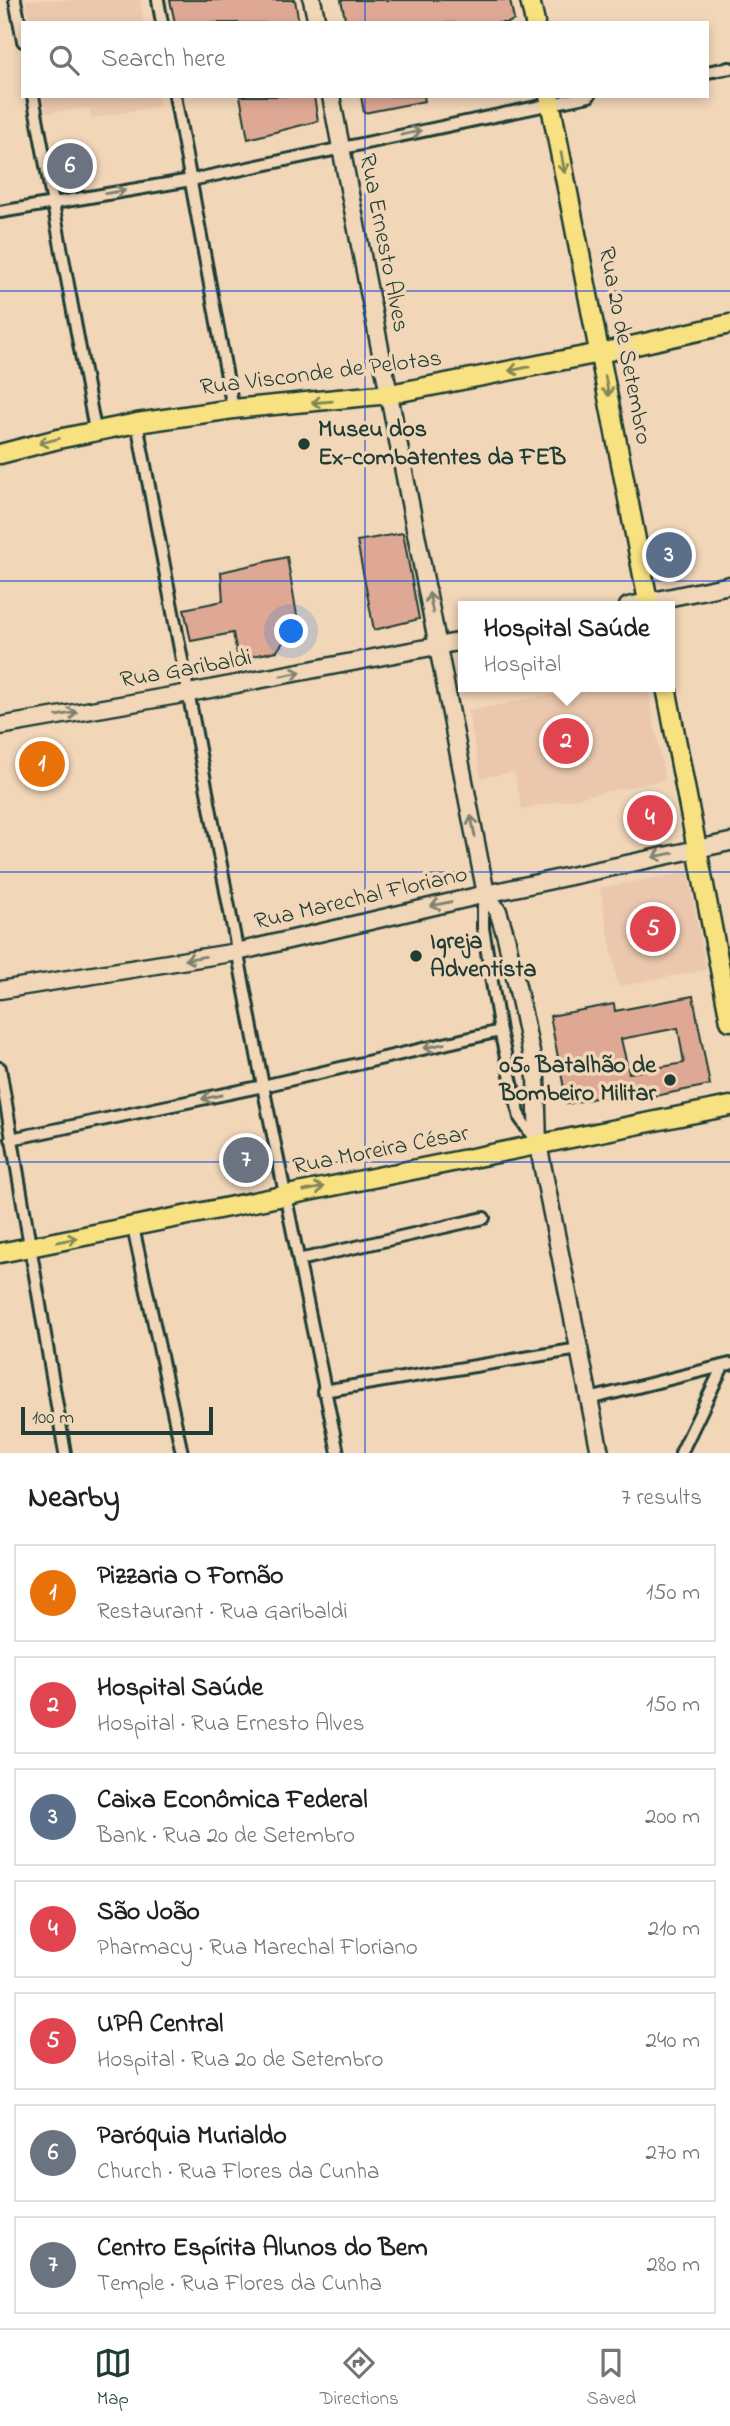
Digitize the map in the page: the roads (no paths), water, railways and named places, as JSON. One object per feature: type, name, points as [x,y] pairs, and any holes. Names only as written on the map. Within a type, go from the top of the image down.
[{"type":"main road","points":[[530,0],[535,21]]},
{"type":"main road","name":"Rua 20 de Setembro","points":[[550,100],[648,601]]},
{"type":"main road","name":"Rua Visconde de Pelotas","points":[[0,454],[95,430],[137,423],[390,394],[600,353],[730,324]]},
{"type":"main road","points":[[667,692],[730,1021]]},
{"type":"main road","name":"Rua Moreira César","points":[[0,1253],[730,1107]]},
{"type":"street","points":[[15,0],[21,31]]},
{"type":"street","points":[[158,0],[162,21]]},
{"type":"street","points":[[312,0],[317,21]]},
{"type":"street","points":[[709,72],[730,68]]},
{"type":"street","points":[[33,98],[95,430]]},
{"type":"street","points":[[175,98],[233,410]]},
{"type":"street","name":"Rua Ernesto Alves","points":[[331,98],[486,894],[498,911],[506,937],[536,1077],[538,1144],[600,1453]]},
{"type":"street","points":[[0,212],[191,180],[550,100],[570,98]]},
{"type":"street","points":[[137,423],[263,1086],[323,1391],[338,1453]]},
{"type":"street","points":[[662,601],[730,585]]},
{"type":"street","name":"Rua Garibaldi","points":[[0,726],[458,642]]},
{"type":"street","name":"Rua Marechal Floriano","points":[[0,990],[237,952],[486,894],[730,842]]},
{"type":"street","name":"Rua Ernesto Alves","points":[[486,894],[483,928],[500,1031],[520,1118],[538,1144]]},
{"type":"street","points":[[11,1139],[263,1086],[500,1031]]},
{"type":"street","points":[[0,1068],[65,1453]]},
{"type":"street","points":[[299,1260],[484,1217]]},
{"type":"street","points":[[134,1227],[182,1453]]},
{"type":"street","points":[[323,1391],[579,1349]]},
{"type":"street","points":[[589,1399],[727,1365]]},
{"type":"street","points":[[681,1453],[727,1365]]},
{"type":"place","name":"Paróquia Murialdo","points":[[70,166]]},
{"type":"place","name":"Museu dos Ex-combatentes da FEB","points":[[304,444]]},
{"type":"place","name":"Caixa Econômica Federal","points":[[669,555]]},
{"type":"place","name":"Hospital Saúde","points":[[566,741]]},
{"type":"place","name":"Pizzaria O Fornão","points":[[42,764]]},
{"type":"place","name":"São João","points":[[650,818]]},
{"type":"place","name":"UPA Central","points":[[653,929]]},
{"type":"place","name":"Igreja Adventista","points":[[416,956]]},
{"type":"place","name":"05º Batalhão de Bombeiro Militar","points":[[670,1080]]},
{"type":"place","name":"Centro Espírita Alunos do Bem","points":[[246,1160]]}]
